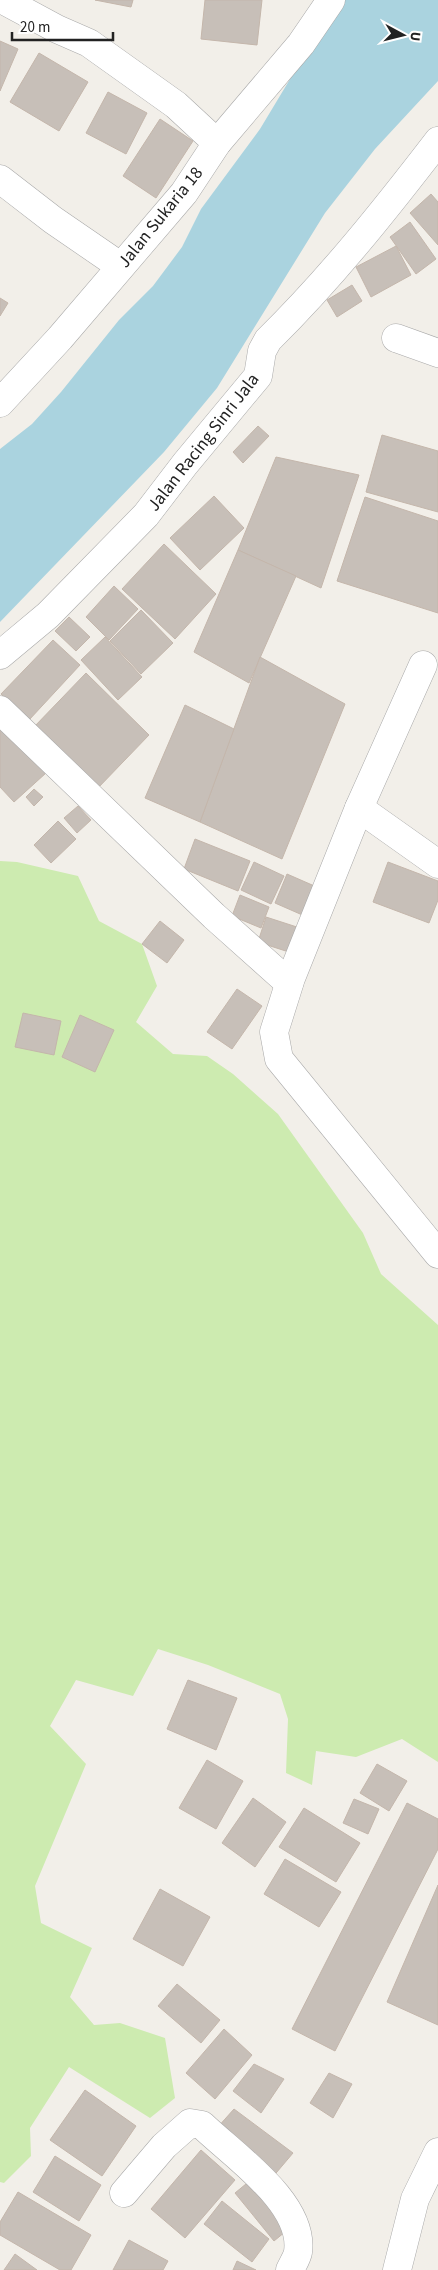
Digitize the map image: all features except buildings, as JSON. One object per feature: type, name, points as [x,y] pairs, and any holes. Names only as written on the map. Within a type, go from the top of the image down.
[{"type":"street","points":[[3,0],[57,29],[89,43],[176,105],[217,143]]},
{"type":"street","name":"Jalan Sukaria 18","points":[[0,402],[60,338],[184,193],[217,143],[301,44],[331,0]]},
{"type":"street","name":"Jalan Racing Sinri Jala","points":[[0,655],[48,615],[146,515],[185,464],[258,376],[262,351],[268,340],[328,276],[438,142]]},
{"type":"street","points":[[0,179],[120,266]]},
{"type":"street","points":[[396,338],[438,352]]},
{"type":"street","points":[[423,665],[359,808],[289,983],[274,1032],[279,1059],[438,1254]]},
{"type":"street","points":[[0,710],[214,916],[289,983]]},
{"type":"street","points":[[359,808],[438,864]]},
{"type":"street","points":[[124,2193],[178,2131],[190,2123],[202,2125],[272,2190],[288,2210],[298,2236],[298,2254],[290,2270]]},
{"type":"street","points":[[397,2270],[415,2198],[438,2152]]},
{"type":"green space","points":[[0,861],[17,862],[78,876],[99,921],[142,944],[157,986],[136,1022],[173,1054],[207,1056],[233,1074],[278,1114],[363,1233],[381,1274],[438,1325],[438,1762],[402,1739],[356,1757],[316,1751],[312,1785],[286,1773],[288,1719],[280,1694],[208,1665],[158,1649],[133,1696],[76,1680],[50,1726],[86,1764],[35,1886],[41,1923],[92,1948],[70,1997],[94,2025],[120,2023],[165,2038],[175,2098],[150,2118],[69,2067],[30,2128],[31,2156],[4,2183],[0,2182]]},
{"type":"water","points":[[340,0],[438,0],[438,81],[375,149],[325,213],[217,388],[164,452],[0,622],[0,449],[32,424],[61,392],[119,320],[153,286],[182,247],[201,209],[260,129],[319,31]]}]
